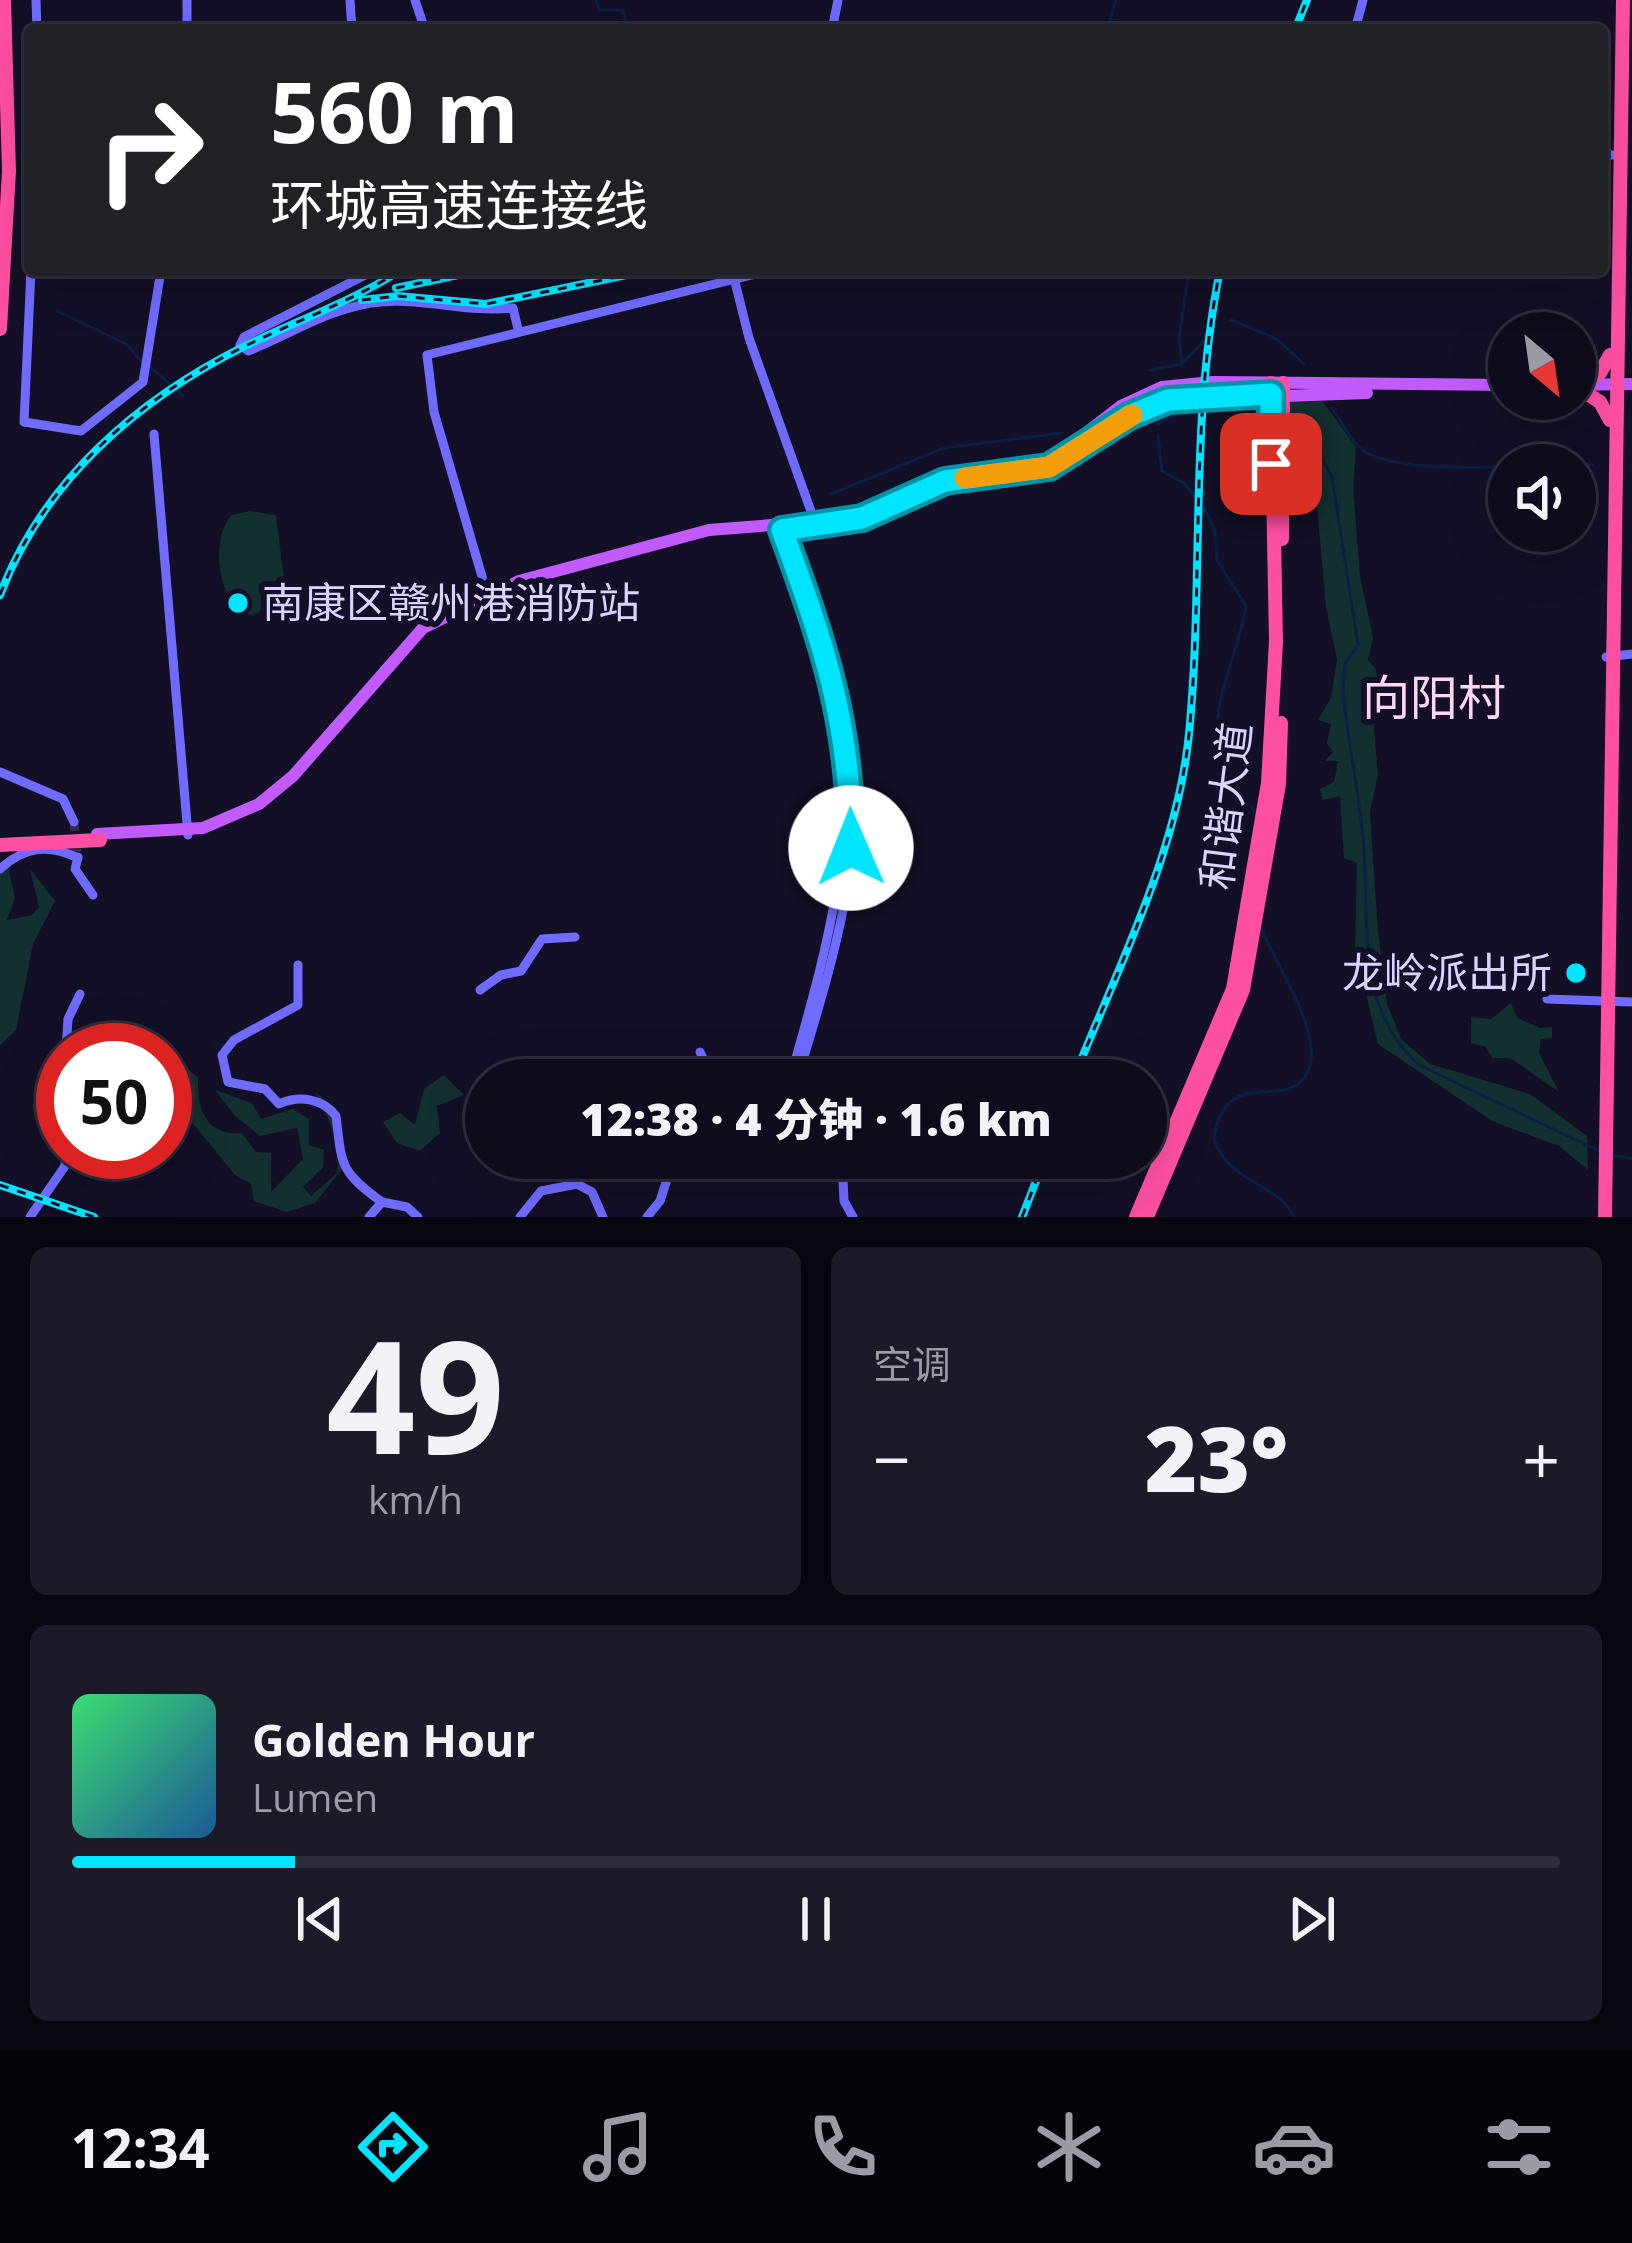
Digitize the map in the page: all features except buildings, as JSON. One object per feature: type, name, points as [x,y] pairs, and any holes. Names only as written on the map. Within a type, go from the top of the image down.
[{"type":"highway","points":[[3,236],[4,0]]},
{"type":"highway","points":[[1608,141],[1619,0]]},
{"type":"highway","points":[[1596,376],[1614,356],[1625,244],[1619,0]]},
{"type":"highway","points":[[0,44],[4,281],[0,329]]},
{"type":"highway","points":[[1601,1217],[1614,418],[1623,387],[1614,356],[1608,183]]},
{"type":"highway","name":"和谐大道","points":[[1136,1217],[1233,989],[1268,783],[1276,641],[1277,389]]},
{"type":"highway","name":"和谐大道","points":[[1147,1217],[1244,989],[1279,784],[1277,389]]},
{"type":"highway","points":[[1596,399],[1614,418]]},
{"type":"highway","points":[[3,843],[42,836],[99,837]]},
{"type":"highway","points":[[3,843],[99,837]]},
{"type":"main road","points":[[99,837],[219,829],[262,809],[297,779],[426,632],[487,595],[668,544],[728,532],[862,518],[945,481],[1049,467],[1165,394],[1250,388],[1488,388]]},
{"type":"street","points":[[31,276],[24,422],[81,431],[143,382],[160,276]]},
{"type":"street","points":[[363,276],[244,337],[240,345],[248,351],[340,310],[379,302],[472,311],[513,308],[518,329]]},
{"type":"street","points":[[487,595],[425,364],[433,350],[744,276]]},
{"type":"street","points":[[734,278],[748,338],[816,525]]},
{"type":"street","points":[[154,434],[188,832]]},
{"type":"street","points":[[778,527],[832,670],[851,798],[845,898],[803,1060],[796,1058],[836,896],[842,793],[837,719],[778,527]]},
{"type":"street","points":[[1608,657],[1632,654]]},
{"type":"street","points":[[0,772],[63,799],[74,822]]},
{"type":"street","points":[[0,869],[40,848],[62,849],[78,855],[75,869],[93,895]]},
{"type":"street","points":[[480,990],[501,975],[521,970],[542,939],[575,937]]},
{"type":"street","points":[[298,965],[298,1005],[230,1043],[222,1055],[228,1082],[265,1089],[279,1104],[300,1098],[329,1108],[336,1116],[335,1143],[346,1171],[382,1202],[407,1208],[418,1217]]},
{"type":"street","points":[[68,1023],[80,994]]},
{"type":"street","points":[[1546,999],[1632,1002]]},
{"type":"street","points":[[700,1052],[704,1059]]},
{"type":"street","points":[[30,1217],[57,1179]]},
{"type":"street","points":[[646,1217],[660,1201],[667,1179]]},
{"type":"street","points":[[843,1179],[844,1201],[854,1217]]},
{"type":"street","points":[[520,1217],[541,1191],[577,1184],[592,1192],[603,1217]]},
{"type":"street","points":[[369,1217],[382,1202]]},
{"type":"green space","points":[[1320,398],[1356,447],[1353,488],[1360,576],[1373,638],[1368,660],[1376,669],[1379,687],[1371,695],[1378,775],[1370,812],[1387,1004],[1401,1039],[1430,1064],[1530,1094],[1587,1136],[1588,1170],[1559,1146],[1492,1121],[1378,1044],[1355,948],[1357,863],[1344,858],[1340,796],[1323,800],[1320,789],[1334,782],[1338,761],[1325,761],[1333,752],[1327,743],[1331,724],[1318,720],[1331,698],[1337,660],[1326,607],[1314,473],[1284,400]]},
{"type":"green space","points":[[250,511],[276,515],[287,605],[275,603],[253,615],[231,600],[219,555],[232,515]]},
{"type":"green space","points":[[8,866],[15,898],[7,920],[32,915],[39,907],[30,869],[55,901],[33,944],[16,1030],[0,1045],[0,873]]},
{"type":"green space","points":[[1511,1003],[1517,1018],[1540,1028],[1552,1027],[1552,1038],[1541,1039],[1539,1053],[1559,1092],[1510,1058],[1492,1058],[1486,1047],[1471,1043],[1471,1017],[1491,1019]]},
{"type":"green space","points":[[192,1072],[198,1078],[202,1111],[212,1126],[242,1133],[256,1152],[271,1153],[271,1192],[303,1159],[297,1128],[260,1136],[235,1116],[215,1090],[252,1103],[261,1119],[293,1109],[309,1119],[309,1145],[324,1150],[323,1167],[303,1187],[311,1196],[337,1173],[338,1162],[333,1131],[315,1092],[336,1108],[345,1165],[315,1203],[287,1212],[254,1201],[251,1184],[235,1175],[192,1122]]},
{"type":"green space","points":[[444,1075],[464,1095],[437,1106],[440,1133],[420,1151],[397,1143],[383,1122],[400,1113],[415,1125],[424,1089]]},
{"type":"waterway","points":[[596,0],[599,10],[622,10],[627,24]]},
{"type":"waterway","points":[[1109,24],[1116,0]]},
{"type":"waterway","points":[[1182,364],[1179,338],[1188,276]]},
{"type":"waterway","points":[[57,311],[126,344],[141,361]]},
{"type":"waterway","points":[[1231,320],[1277,339],[1304,364]]},
{"type":"waterway","points":[[1150,370],[1182,364],[1204,341]]},
{"type":"waterway","points":[[147,364],[183,396]]},
{"type":"waterway","points":[[1332,408],[1367,453],[1413,465],[1488,466]]},
{"type":"waterway","points":[[1158,424],[1184,409]]},
{"type":"waterway","points":[[1306,426],[1332,477],[1358,645],[1345,664],[1343,689],[1363,837],[1369,958],[1383,1015],[1419,1065],[1599,1151]]},
{"type":"waterway","points":[[831,494],[944,448],[1062,433]]},
{"type":"waterway","points":[[1158,436],[1162,471],[1184,483],[1205,509],[1215,531],[1217,560],[1246,606],[1219,710],[1218,732],[1235,782],[1256,813]]},
{"type":"waterway","points":[[1260,925],[1304,1017],[1310,1037],[1308,1071],[1287,1089],[1244,1095],[1231,1102],[1220,1115],[1214,1139],[1231,1165],[1277,1197],[1294,1217]]},
{"type":"waterway","points":[[1614,1156],[1632,1158]]},
{"type":"tunnel","points":[[74,822],[77,852]]},
{"type":"railway","points":[[1297,24],[1307,0]]},
{"type":"railway","points":[[0,595],[41,515],[98,448],[132,418],[206,367],[390,276]]},
{"type":"railway","points":[[396,288],[453,276]]},
{"type":"railway","points":[[362,300],[398,296],[486,304],[622,276]]},
{"type":"railway","points":[[1082,1059],[1159,867],[1182,779],[1193,676],[1204,385],[1219,276]]},
{"type":"railway","points":[[1022,1217],[1037,1179]]},
{"type":"railway","points":[[0,1185],[94,1217]]},
{"type":"slow traffic","points":[[965,478],[1049,467],[1132,415]]},
{"type":"place","name":"南康区赣州港消防站","points":[[238,603]]},
{"type":"place","name":"龙岭派出所","points":[[1576,973]]},
{"type":"district","name":"向阳村","points":[[1434,698]]},
{"type":"route","points":[[851,848],[844,724],[832,670],[782,530],[862,518],[945,481],[1049,467],[1129,416],[1168,400],[1271,394],[1271,464]]}]
